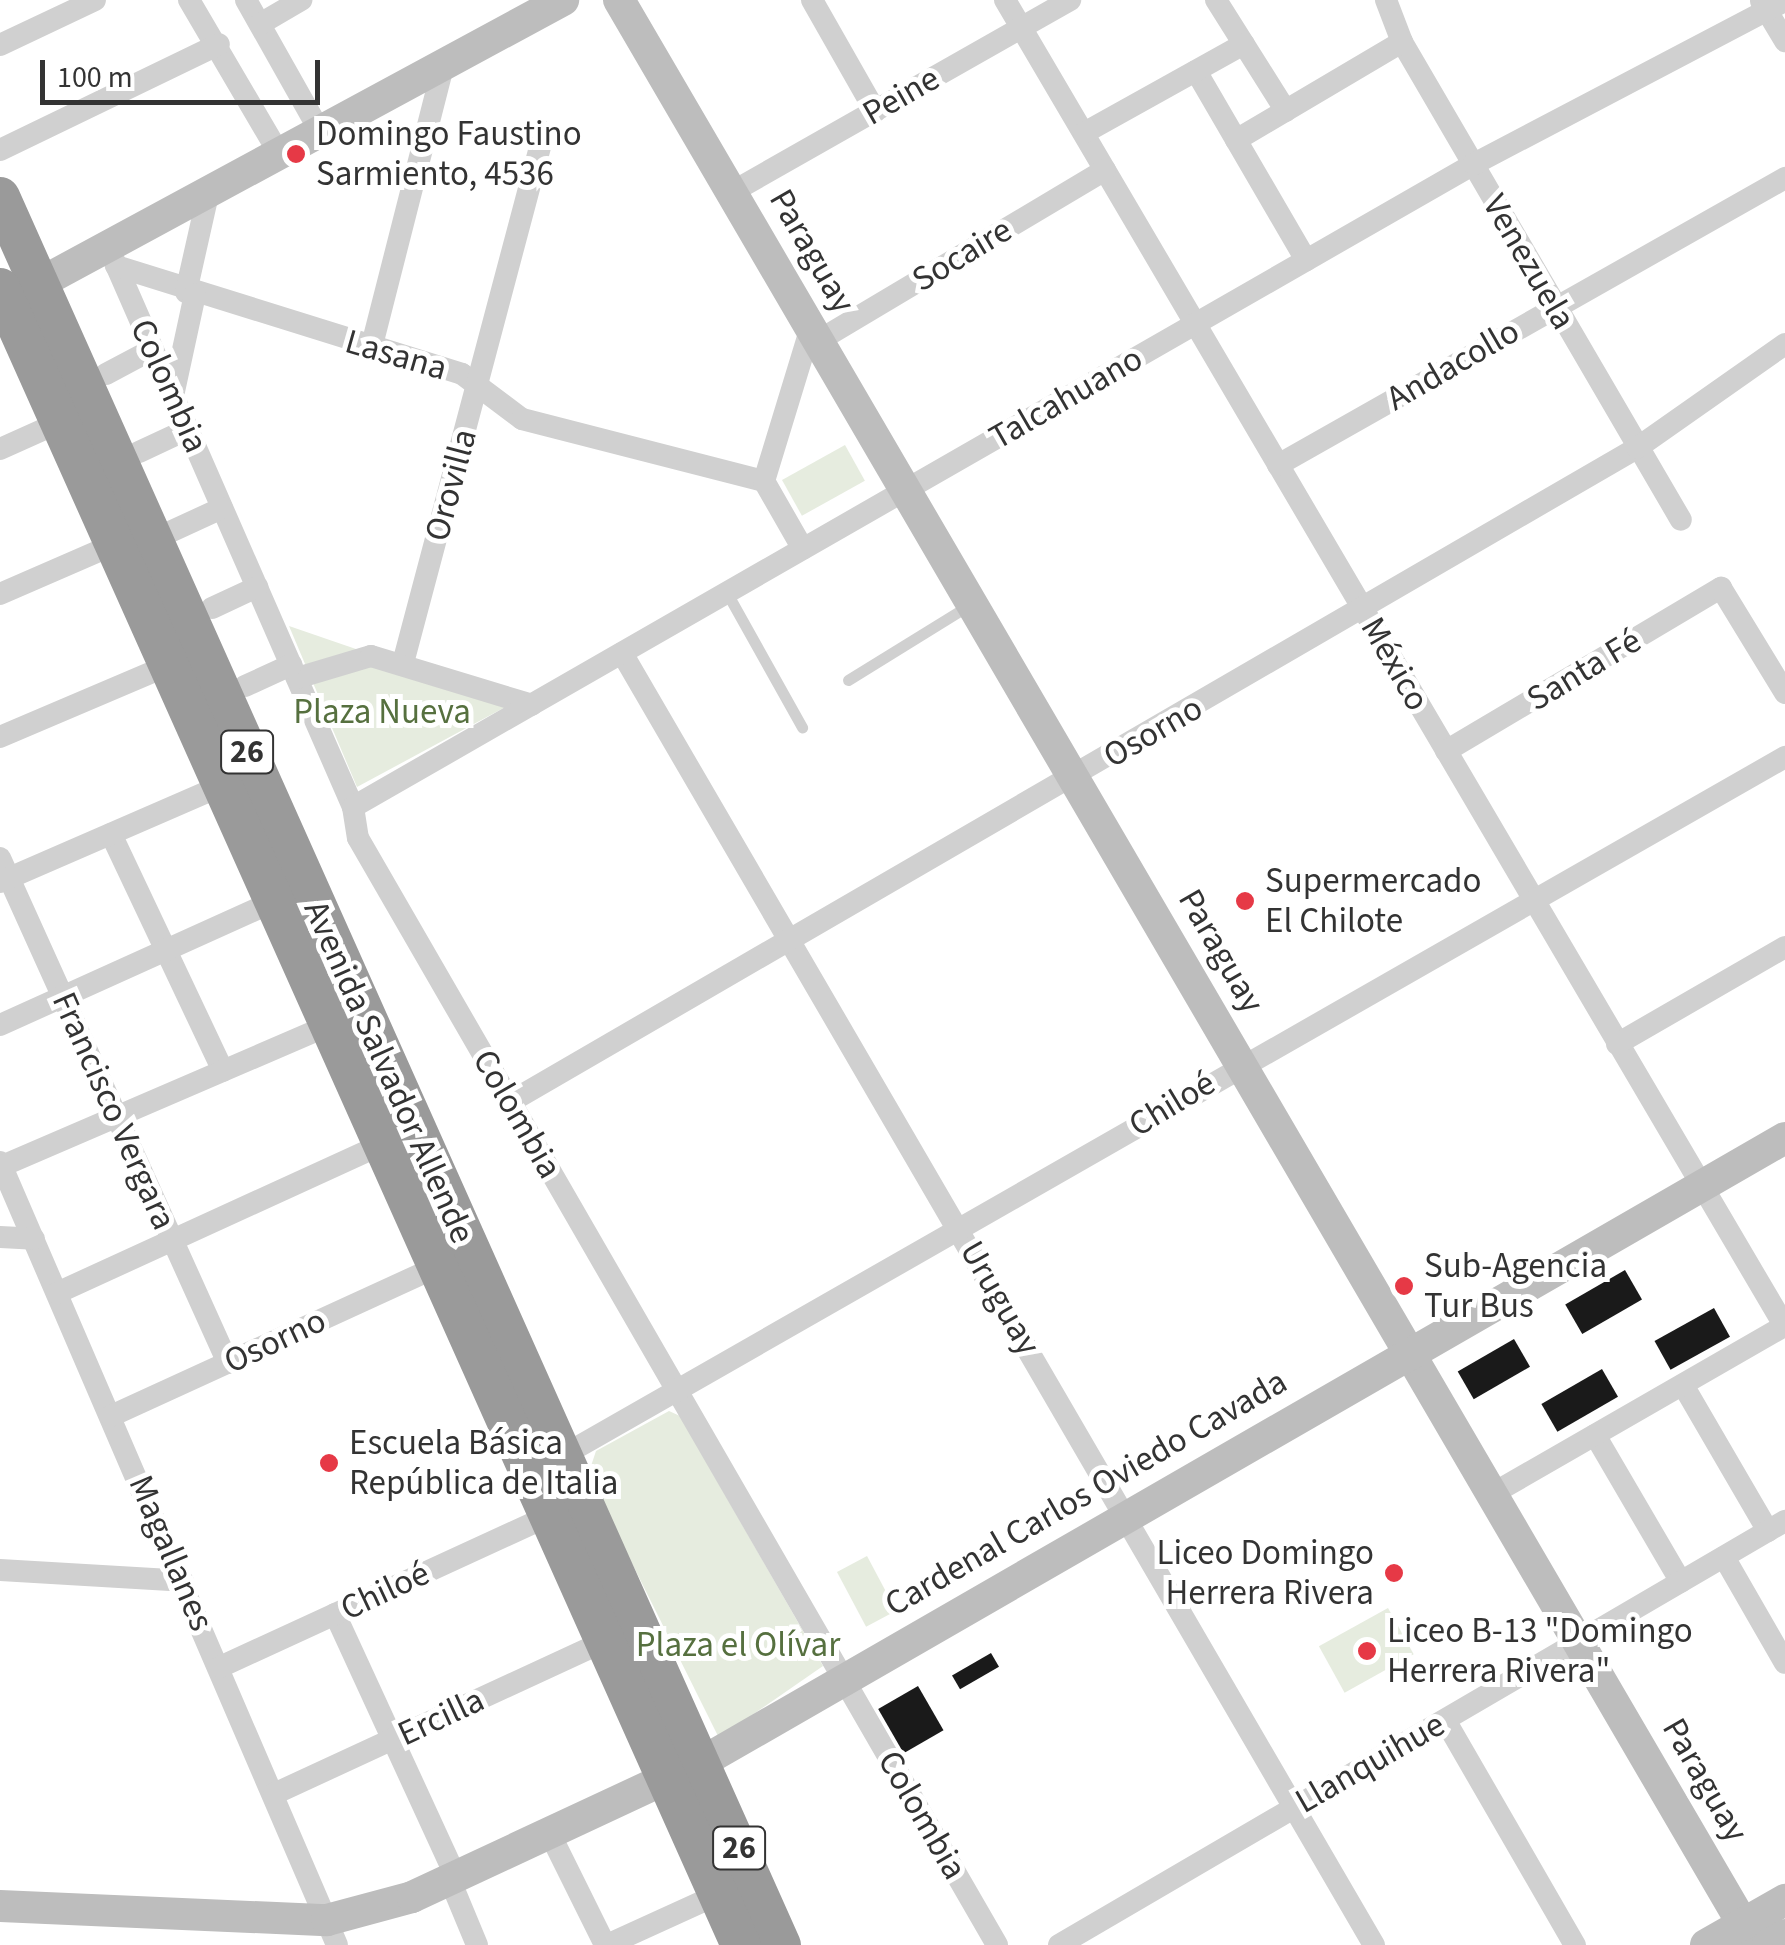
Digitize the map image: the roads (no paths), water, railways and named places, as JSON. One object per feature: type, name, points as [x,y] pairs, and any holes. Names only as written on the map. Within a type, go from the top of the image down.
[{"type":"highway","name":"Avenida Salvador Allende","points":[[0,197],[11,295],[60,422],[607,1640],[685,1769],[781,1945]]},
{"type":"highway","name":"Avenida Salvador Allende","points":[[11,295],[562,1456],[685,1769],[719,1894],[741,1945]]},
{"type":"street","points":[[0,45],[94,0]]},
{"type":"street","points":[[189,0],[219,44],[280,155]]},
{"type":"street","points":[[246,0],[320,132]]},
{"type":"street","points":[[260,24],[301,0]]},
{"type":"street","points":[[11,295],[112,257],[208,194],[564,0]]},
{"type":"street","name":"Paraguay","points":[[619,0],[1492,1494],[1744,1934]]},
{"type":"street","points":[[812,0],[875,111]]},
{"type":"street","name":"México","points":[[1005,0],[1701,1188],[1775,1287],[1785,1327]]},
{"type":"street","name":"Peine","points":[[732,192],[1070,0]]},
{"type":"street","points":[[1216,0],[1286,111]]},
{"type":"street","name":"Venezuela","points":[[1386,0],[1402,42],[1682,520]]},
{"type":"street","points":[[1771,4],[1785,41]]},
{"type":"street","name":"Talcahuano","points":[[354,807],[1474,164],[1771,4]]},
{"type":"street","points":[[1236,140],[1402,42]]},
{"type":"street","points":[[0,150],[219,44]]},
{"type":"street","points":[[1084,134],[1244,44]]},
{"type":"street","points":[[371,349],[442,66]]},
{"type":"street","points":[[1196,70],[1306,260]]},
{"type":"street","name":"Orovilla","points":[[404,663],[544,132]]},
{"type":"street","name":"Socaire","points":[[814,334],[1105,170]]},
{"type":"street","name":"Andacollo","points":[[1278,465],[1785,178]]},
{"type":"street","points":[[173,396],[208,194]]},
{"type":"street","name":"Lasana","points":[[112,257],[190,293],[478,386],[522,419],[764,482]]},
{"type":"street","name":"Colombia","points":[[112,257],[354,807],[358,838],[997,1945]]},
{"type":"street","points":[[803,549],[764,482],[814,334]]},
{"type":"street","name":"Osorno","points":[[510,1102],[1364,611],[1637,448],[1785,344]]},
{"type":"street","points":[[106,374],[153,350]]},
{"type":"street","points":[[0,449],[60,422]]},
{"type":"street","points":[[140,452],[188,429]]},
{"type":"street","points":[[172,532],[222,508]]},
{"type":"street","points":[[0,594],[115,544]]},
{"type":"street","points":[[212,608],[257,587]]},
{"type":"street","name":"Santa Fé","points":[[1446,751],[1722,588],[1785,693]]},
{"type":"street","name":"Uruguay","points":[[622,653],[1128,1516],[1374,1945]]},
{"type":"street","points":[[245,686],[358,656],[404,663],[532,704]]},
{"type":"street","points":[[0,737],[169,665]]},
{"type":"street","name":"Chiloé","points":[[562,1456],[960,1230],[1240,1064],[1785,756]]},
{"type":"street","points":[[3,873],[111,834],[223,785]]},
{"type":"street","points":[[111,834],[224,1070]]},
{"type":"street","name":"Francisco Vergara","points":[[3,873],[228,1364]]},
{"type":"street","points":[[0,1025],[275,901]]},
{"type":"street","points":[[1617,1044],[1785,947]]},
{"type":"street","points":[[1,1164],[331,1024]]},
{"type":"street","name":"Cardenal Carlos Oviedo Cavada","points":[[0,1906],[332,1932],[685,1769],[1785,1138]]},
{"type":"street","points":[[57,1293],[384,1143]]},
{"type":"street","name":"Magallanes","points":[[1,1164],[332,1932]]},
{"type":"street","points":[[0,1237],[34,1239]]},
{"type":"street","name":"Osorno","points":[[111,1416],[439,1266]]},
{"type":"street","points":[[1492,1494],[1785,1327]]},
{"type":"street","points":[[1683,1385],[1776,1526]]},
{"type":"street","points":[[1595,1435],[1681,1582]]},
{"type":"street","name":"Chiloé","points":[[220,1667],[551,1515]]},
{"type":"street","name":"Llanquihue","points":[[1059,1945],[1776,1526]]},
{"type":"street","points":[[1724,1557],[1785,1663]]},
{"type":"street","points":[[0,1570],[183,1581]]},
{"type":"street","points":[[335,1614],[453,1878],[477,1945]]},
{"type":"street","name":"Ercilla","points":[[274,1794],[607,1640]]},
{"type":"street","points":[[1445,1720],[1575,1945]]},
{"type":"street","points":[[550,1834],[606,1945],[719,1894]]},
{"type":"street","points":[[1706,1945],[1744,1934],[1785,1900]]},
{"type":"street","points":[[1768,1945],[1785,1935]]},
{"type":"lane","points":[[727,593],[802,726]]},
{"type":"lane","points":[[848,680],[972,604]]},
{"type":"place","name":"Domingo Faustino Sarmiento, 4536","points":[[296,154]]},
{"type":"place","name":"Supermercado El Chilote","points":[[1245,901]]},
{"type":"place","name":"Sub-Agencia Tur Bus","points":[[1404,1286]]},
{"type":"place","name":"Escuela Básica República de Italia","points":[[329,1463]]},
{"type":"place","name":"Liceo Domingo Herrera Rivera","points":[[1394,1573]]},
{"type":"place","name":"Liceo B-13 \"Domingo Herrera Rivera\"","points":[[1367,1651]]},
{"type":"park label","name":"Plaza Nueva","points":[[382,712]]},
{"type":"park label","name":"Plaza el Olívar","points":[[738,1645]]}]
